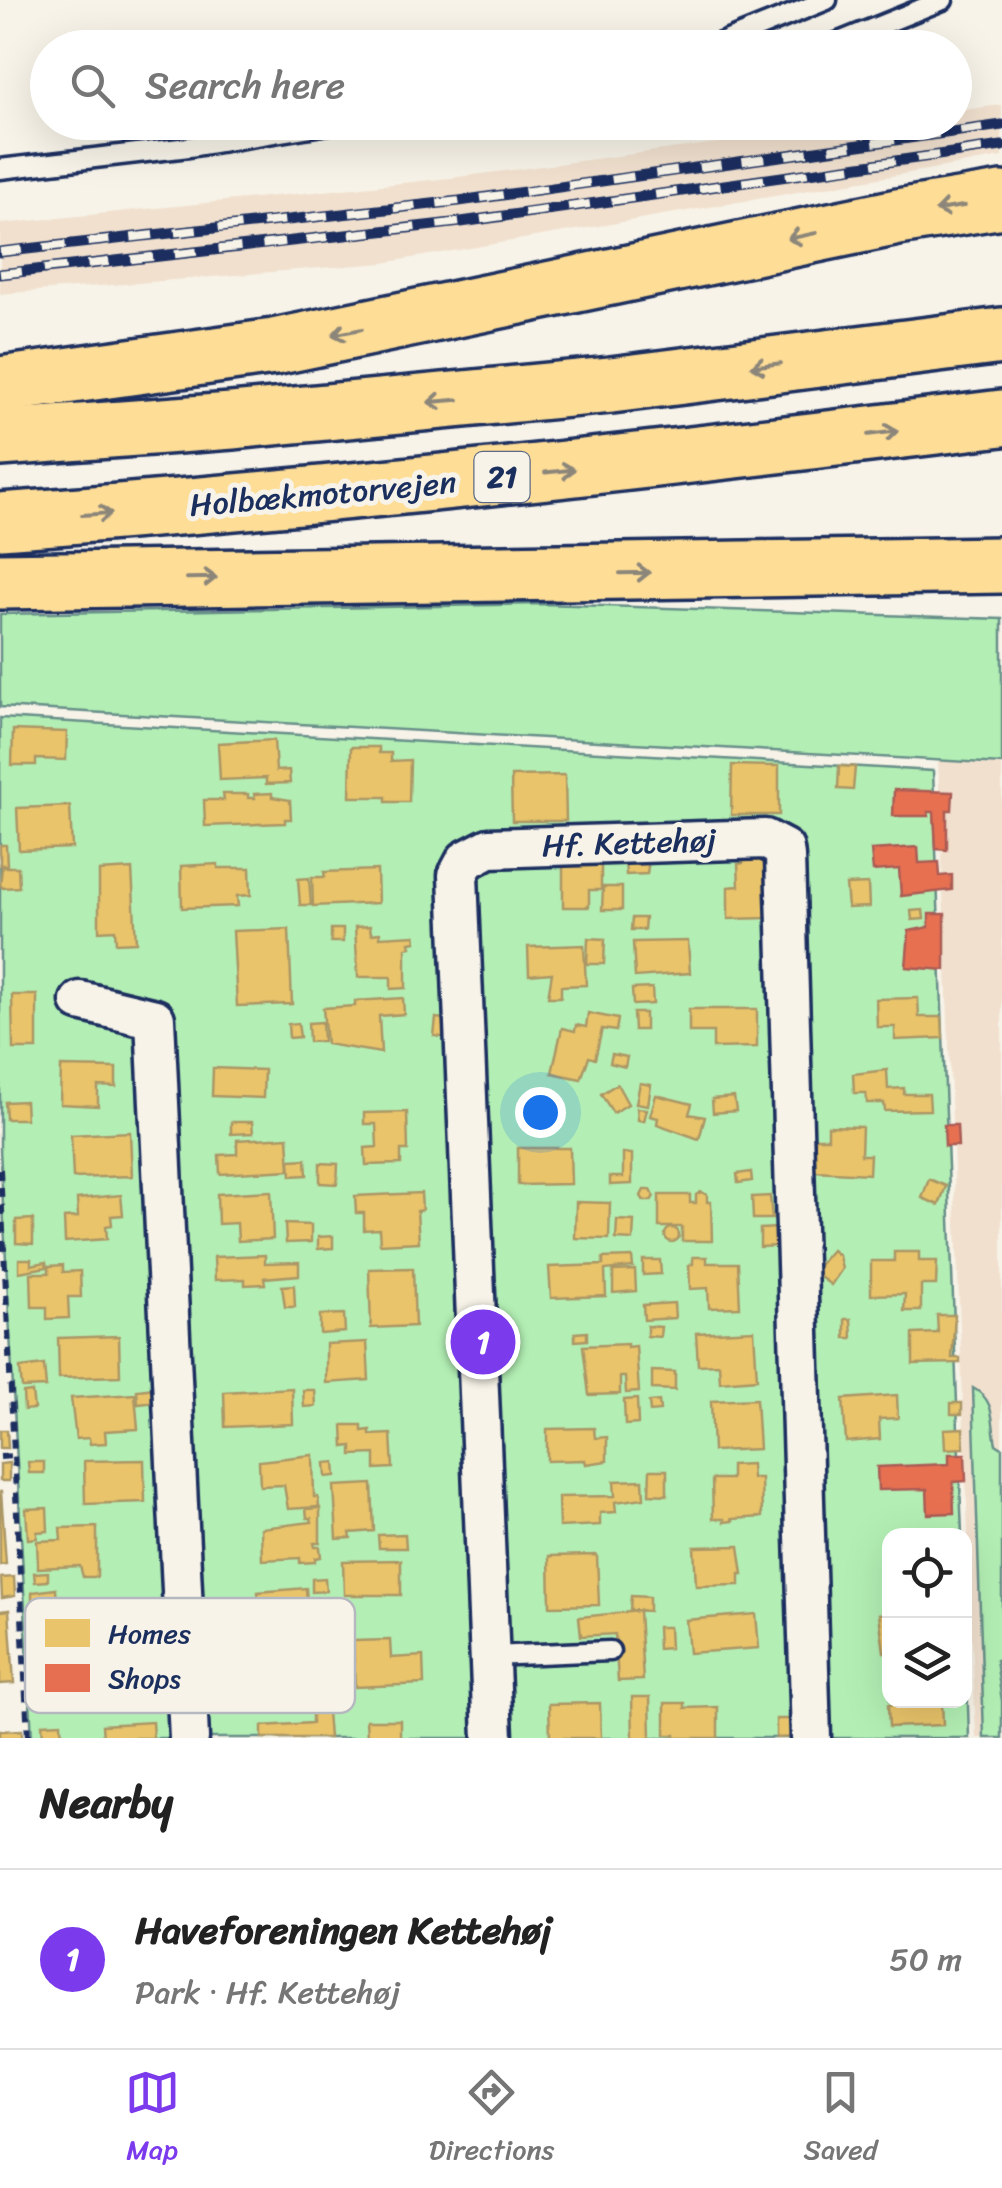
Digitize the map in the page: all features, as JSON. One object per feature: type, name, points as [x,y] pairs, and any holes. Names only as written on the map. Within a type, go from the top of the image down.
[{"type":"highway","points":[[0,385],[274,347],[879,220],[1002,200]]},
{"type":"highway","points":[[0,438],[232,421],[611,384],[1002,336]]},
{"type":"highway","name":"Holbækmotorvejen","points":[[0,521],[234,504],[611,466],[1002,418]]},
{"type":"highway","points":[[0,580],[1002,564]]},
{"type":"street","name":"Hf. Kettehøj","points":[[493,1738],[458,875],[466,860],[489,848],[765,839],[784,849],[785,857],[811,1738]]},
{"type":"street","points":[[80,1000],[154,1019],[182,1598]]},
{"type":"street","points":[[188,1713],[189,1738]]},
{"type":"lane","points":[[753,30],[827,0]]},
{"type":"lane","points":[[869,30],[943,0]]},
{"type":"lane","points":[[0,169],[227,140]]},
{"type":"lane","points":[[490,1656],[610,1651]]},
{"type":"path","points":[[0,1168],[25,1678]]},
{"type":"path","points":[[0,1457],[14,1456]]},
{"type":"path","points":[[27,1713],[28,1738]]},
{"type":"shaded area","points":[[1002,105],[1002,157],[383,263],[0,294],[0,224],[451,178],[739,140],[972,140],[972,109]]},
{"type":"shaded area","points":[[938,760],[1002,764],[1002,1738],[976,1738],[972,1528],[968,1528]]},
{"type":"green space","points":[[542,604],[1002,619],[1002,764],[0,707],[0,614]]},
{"type":"green space","points":[[0,718],[933,771],[962,1528],[882,1528],[882,1708],[968,1708],[969,1738],[32,1738],[31,1713],[355,1713],[355,1598],[25,1598],[25,1609],[0,1149]]},
{"type":"green space","points":[[973,1388],[989,1405],[996,1444],[1002,1448],[1002,1658],[996,1660],[1002,1738],[984,1738]]},
{"type":"building: Homes","points":[[13,730],[67,732],[66,760],[36,759],[36,765],[12,765]]},
{"type":"building: Homes","points":[[274,740],[276,771],[289,770],[290,783],[266,784],[266,778],[220,780],[218,743]]},
{"type":"building: Homes","points":[[351,747],[379,747],[379,753],[391,753],[391,761],[410,760],[409,802],[386,802],[386,797],[350,797]]},
{"type":"building: Homes","points":[[732,765],[779,766],[779,815],[731,815]]},
{"type":"building: Homes","points":[[839,766],[855,767],[853,790],[838,789]]},
{"type":"building: Homes","points":[[565,775],[566,821],[512,821],[511,776]]},
{"type":"building: Homes","points":[[272,793],[272,797],[290,800],[291,819],[285,819],[285,823],[205,826],[204,800],[224,800],[223,794],[248,794],[248,798],[255,798],[254,794]]},
{"type":"building: Homes","points":[[70,806],[72,848],[19,850],[17,808]]},
{"type":"building: Homes","points":[[0,845],[6,845],[7,865],[0,865]]},
{"type":"building: Homes","points":[[762,849],[768,864],[770,918],[728,919],[728,887],[739,886],[738,864],[743,863],[743,850]]},
{"type":"building: Homes","points":[[563,858],[589,858],[588,864],[601,863],[601,890],[589,890],[589,907],[563,907]]},
{"type":"building: Homes","points":[[649,859],[647,874],[626,875],[625,861]]},
{"type":"building: Homes","points":[[218,864],[218,868],[250,868],[251,895],[237,896],[238,906],[182,908],[181,866]]},
{"type":"building: Homes","points":[[2,867],[18,867],[19,887],[0,885]]},
{"type":"building: Homes","points":[[132,869],[136,942],[116,943],[115,930],[99,931],[99,871]]},
{"type":"building: Homes","points":[[377,870],[378,903],[313,906],[312,877],[325,877],[324,872]]},
{"type":"building: Homes","points":[[309,878],[311,905],[300,905],[298,879]]},
{"type":"building: Homes","points":[[868,884],[869,907],[848,908],[846,885]]},
{"type":"building: Homes","points":[[603,887],[622,887],[622,910],[602,910]]},
{"type":"building: Homes","points":[[923,910],[924,919],[912,920],[911,911]]},
{"type":"building: Homes","points":[[632,918],[645,918],[644,930],[631,930]]},
{"type":"building: Homes","points":[[370,926],[371,934],[380,933],[380,937],[415,935],[416,941],[406,948],[406,988],[391,989],[391,977],[358,977],[355,927]]},
{"type":"building: Homes","points":[[289,929],[292,1004],[237,1006],[233,931]]},
{"type":"building: Homes","points":[[331,929],[343,929],[343,942],[331,942]]},
{"type":"building: Homes","points":[[588,938],[605,939],[604,964],[587,964]]},
{"type":"building: Homes","points":[[688,941],[690,973],[635,977],[633,942]]},
{"type":"building: Homes","points":[[584,945],[586,985],[561,986],[561,997],[548,997],[552,973],[529,975],[528,947]]},
{"type":"building: Homes","points":[[652,988],[653,1004],[633,1005],[632,989]]},
{"type":"building: Homes","points":[[12,995],[37,995],[37,1049],[13,1049]]},
{"type":"building: Homes","points":[[403,998],[404,1014],[379,1016],[381,1053],[326,1044],[323,1008]]},
{"type":"building: Homes","points":[[918,998],[919,1017],[942,1017],[943,1038],[895,1040],[895,1027],[877,1027],[876,999]]},
{"type":"building: Homes","points":[[689,1009],[757,1009],[757,1047],[713,1048],[713,1032],[689,1032]]},
{"type":"building: Homes","points":[[588,1013],[618,1019],[616,1031],[602,1029],[595,1059],[589,1057],[581,1079],[552,1073],[562,1028],[575,1031],[576,1025],[586,1027]]},
{"type":"building: Homes","points":[[633,1013],[645,1013],[645,1030],[634,1030]]},
{"type":"building: Homes","points":[[436,1018],[452,1020],[450,1038],[434,1036]]},
{"type":"building: Homes","points":[[322,1022],[323,1041],[309,1042],[308,1023]]},
{"type":"building: Homes","points":[[298,1023],[300,1037],[289,1038],[288,1024]]},
{"type":"building: Homes","points":[[612,1054],[627,1057],[625,1067],[610,1063]]},
{"type":"building: Homes","points":[[61,1067],[116,1068],[116,1087],[98,1086],[98,1106],[60,1104]]},
{"type":"building: Homes","points":[[213,1068],[264,1070],[263,1098],[212,1096]]},
{"type":"building: Homes","points":[[887,1070],[888,1089],[904,1088],[904,1094],[929,1094],[930,1110],[885,1111],[884,1103],[867,1103],[866,1093],[854,1093],[853,1074]]},
{"type":"building: Homes","points":[[640,1083],[651,1085],[648,1105],[636,1103]]},
{"type":"building: Homes","points":[[617,1084],[628,1104],[613,1113],[601,1094]]},
{"type":"building: Homes","points":[[656,1095],[692,1104],[689,1114],[705,1117],[699,1139],[657,1124],[658,1118],[650,1116]]},
{"type":"building: Homes","points":[[734,1097],[736,1111],[713,1113],[712,1099]]},
{"type":"building: Homes","points":[[25,1101],[26,1119],[6,1119],[5,1102]]},
{"type":"building: Homes","points":[[637,1108],[647,1109],[644,1121],[638,1120]]},
{"type":"building: Homes","points":[[407,1112],[408,1150],[401,1150],[401,1164],[366,1165],[365,1148],[377,1147],[376,1124],[364,1124],[364,1113]]},
{"type":"building: Homes","points":[[231,1122],[252,1122],[253,1133],[231,1134]]},
{"type":"building: Homes","points":[[828,1126],[862,1127],[861,1155],[870,1155],[869,1174],[814,1171],[815,1138],[828,1138]]},
{"type":"building: Homes","points":[[130,1132],[132,1176],[73,1178],[71,1135]]},
{"type":"building: Homes","points":[[288,1137],[290,1170],[220,1174],[219,1155],[237,1154],[237,1140]]},
{"type":"building: Homes","points":[[518,1148],[570,1148],[571,1184],[518,1185]]},
{"type":"building: Homes","points":[[623,1153],[632,1154],[632,1184],[610,1185],[610,1177],[623,1177]]},
{"type":"building: Homes","points":[[306,1159],[307,1175],[291,1176],[290,1160]]},
{"type":"building: Homes","points":[[320,1163],[338,1164],[337,1184],[320,1183]]},
{"type":"building: Homes","points":[[751,1172],[752,1181],[738,1183],[737,1174]]},
{"type":"building: Homes","points":[[929,1179],[946,1186],[939,1205],[922,1198]]},
{"type":"building: Homes","points":[[644,1190],[651,1190],[651,1201],[644,1201]]},
{"type":"building: Homes","points":[[271,1191],[273,1239],[238,1241],[237,1223],[218,1224],[217,1194]]},
{"type":"building: Homes","points":[[701,1192],[711,1202],[712,1241],[682,1241],[682,1227],[659,1227],[659,1195],[690,1195],[690,1203],[696,1203],[696,1195]]},
{"type":"building: Homes","points":[[421,1193],[422,1210],[417,1211],[419,1242],[380,1244],[379,1229],[364,1230],[364,1213],[356,1213],[355,1196]]},
{"type":"building: Homes","points":[[121,1195],[123,1215],[111,1216],[112,1225],[106,1226],[107,1239],[65,1242],[64,1218],[78,1217],[77,1199]]},
{"type":"building: Homes","points":[[770,1196],[772,1219],[753,1219],[752,1197]]},
{"type":"building: Homes","points":[[576,1202],[610,1203],[609,1239],[575,1238]]},
{"type":"building: Homes","points":[[33,1219],[33,1244],[16,1243],[16,1220]]},
{"type":"building: Homes","points":[[617,1220],[634,1221],[633,1240],[616,1239]]},
{"type":"building: Homes","points":[[285,1224],[311,1225],[311,1242],[286,1243]]},
{"type":"building: Homes","points":[[672,1228],[679,1235],[672,1242],[665,1235]]},
{"type":"building: Homes","points":[[777,1228],[778,1246],[760,1247],[760,1229]]},
{"type":"building: Homes","points":[[333,1236],[333,1248],[318,1249],[318,1237]]},
{"type":"building: Homes","points":[[832,1250],[839,1256],[842,1269],[831,1285],[813,1272]]},
{"type":"building: Homes","points":[[894,1252],[919,1252],[919,1261],[937,1261],[936,1285],[921,1285],[921,1311],[904,1311],[905,1294],[871,1295],[871,1261],[894,1261]]},
{"type":"building: Homes","points":[[265,1255],[265,1263],[299,1262],[299,1275],[264,1278],[265,1284],[245,1285],[245,1279],[215,1280],[214,1257]]},
{"type":"building: Homes","points":[[632,1257],[633,1267],[605,1270],[606,1296],[551,1298],[549,1267],[603,1265],[603,1258]]},
{"type":"building: Homes","points":[[693,1257],[707,1257],[707,1263],[738,1263],[740,1307],[709,1308],[708,1288],[690,1289],[689,1265],[693,1264]]},
{"type":"building: Homes","points":[[19,1259],[31,1259],[31,1265],[46,1262],[47,1267],[19,1272]]},
{"type":"building: Homes","points":[[643,1260],[660,1260],[661,1274],[643,1275]]},
{"type":"building: Homes","points":[[63,1265],[63,1272],[80,1271],[81,1297],[68,1297],[69,1318],[47,1319],[47,1307],[32,1307],[31,1273],[49,1273],[49,1266]]},
{"type":"building: Homes","points":[[413,1268],[415,1326],[371,1328],[369,1269]]},
{"type":"building: Homes","points":[[635,1270],[636,1291],[613,1293],[613,1271]]},
{"type":"building: Homes","points":[[294,1285],[295,1307],[285,1307],[282,1286]]},
{"type":"building: Homes","points":[[674,1303],[675,1318],[644,1320],[643,1305]]},
{"type":"building: Homes","points":[[344,1314],[345,1332],[320,1334],[320,1315]]},
{"type":"building: Homes","points":[[937,1315],[955,1315],[952,1358],[960,1358],[960,1363],[913,1364],[913,1334],[938,1333]]},
{"type":"building: Homes","points":[[845,1319],[851,1319],[852,1338],[845,1338]]},
{"type":"building: Homes","points":[[647,1326],[661,1327],[660,1337],[647,1336]]},
{"type":"building: Homes","points":[[754,1330],[757,1379],[720,1382],[719,1364],[698,1365],[696,1333]]},
{"type":"building: Homes","points":[[587,1332],[587,1340],[575,1341],[575,1333]]},
{"type":"building: Homes","points":[[119,1336],[120,1376],[59,1378],[58,1338]]},
{"type":"building: Homes","points":[[367,1342],[369,1380],[326,1383],[326,1344]]},
{"type":"building: Homes","points":[[583,1346],[636,1346],[639,1392],[626,1393],[625,1377],[620,1377],[620,1394],[589,1395]]},
{"type":"building: Homes","points":[[44,1365],[46,1387],[22,1388],[20,1368]]},
{"type":"building: Homes","points":[[652,1371],[675,1372],[675,1390],[652,1389]]},
{"type":"building: Homes","points":[[164,1387],[166,1401],[138,1404],[137,1390]]},
{"type":"building: Homes","points":[[292,1388],[293,1424],[225,1427],[224,1392]]},
{"type":"building: Homes","points":[[303,1390],[315,1390],[316,1406],[304,1407]]},
{"type":"building: Homes","points":[[32,1392],[34,1409],[24,1410],[23,1393]]},
{"type":"building: Homes","points":[[135,1394],[138,1429],[105,1431],[106,1443],[90,1444],[89,1438],[76,1439],[71,1398]]},
{"type":"building: Homes","points":[[897,1395],[898,1418],[879,1419],[880,1439],[846,1442],[843,1399]]},
{"type":"building: Homes","points":[[637,1399],[638,1424],[625,1425],[624,1400]]},
{"type":"building: Homes","points":[[756,1399],[759,1449],[713,1451],[711,1401]]},
{"type":"building: Homes","points":[[659,1401],[660,1411],[650,1412],[649,1402]]},
{"type":"building: Homes","points":[[951,1403],[962,1403],[962,1414],[951,1414]]},
{"type":"building: Homes","points":[[343,1425],[362,1425],[362,1431],[370,1430],[370,1435],[391,1434],[393,1468],[375,1469],[375,1454],[352,1455],[352,1446],[344,1447]]},
{"type":"building: Homes","points":[[594,1428],[595,1438],[607,1437],[607,1461],[547,1461],[547,1429]]},
{"type":"building: Homes","points":[[963,1428],[964,1448],[945,1449],[944,1429]]},
{"type":"building: Homes","points":[[0,1430],[7,1430],[8,1448],[0,1448]]},
{"type":"building: Homes","points":[[313,1455],[314,1497],[318,1497],[319,1507],[288,1509],[284,1485],[260,1486],[259,1461]]},
{"type":"building: Homes","points":[[144,1460],[145,1502],[85,1504],[84,1461]]},
{"type":"building: Homes","points":[[28,1462],[44,1462],[44,1473],[29,1473]]},
{"type":"building: Homes","points":[[335,1462],[336,1476],[326,1477],[325,1463]]},
{"type":"building: Homes","points":[[9,1463],[9,1481],[0,1481],[0,1464]]},
{"type":"building: Homes","points":[[751,1464],[752,1478],[761,1478],[762,1517],[724,1522],[713,1519],[712,1479],[731,1479],[731,1465]]},
{"type":"building: Homes","points":[[650,1470],[667,1470],[667,1495],[649,1494]]},
{"type":"building: Homes","points":[[643,1480],[644,1498],[615,1502],[616,1512],[600,1513],[600,1525],[559,1527],[558,1497],[615,1496],[614,1481]]},
{"type":"building: Homes","points":[[372,1484],[374,1531],[350,1533],[351,1538],[337,1539],[334,1486]]},
{"type":"building: Homes","points":[[0,1492],[6,1564],[0,1565]]},
{"type":"building: Homes","points":[[47,1508],[48,1531],[37,1532],[37,1538],[28,1539],[26,1509]]},
{"type":"building: Homes","points":[[320,1508],[320,1543],[314,1543],[320,1547],[321,1557],[315,1558],[315,1562],[300,1563],[300,1558],[262,1560],[261,1528],[312,1522],[306,1509]]},
{"type":"building: Homes","points":[[97,1527],[97,1577],[83,1577],[80,1566],[38,1568],[37,1541],[61,1540],[60,1528]]},
{"type":"building: Homes","points":[[405,1534],[406,1548],[379,1548],[378,1535]]},
{"type":"building: Homes","points":[[739,1546],[743,1574],[740,1585],[696,1586],[694,1547]]},
{"type":"building: Homes","points":[[597,1555],[599,1605],[550,1606],[549,1556]]},
{"type":"building: Homes","points":[[401,1560],[401,1595],[344,1595],[343,1561]]},
{"type":"building: Homes","points":[[48,1572],[48,1581],[35,1582],[34,1573]]},
{"type":"building: Homes","points":[[14,1577],[15,1596],[2,1598],[1,1578]]},
{"type":"building: Homes","points":[[325,1578],[326,1591],[312,1592],[312,1579]]},
{"type":"building: Homes","points":[[306,1588],[307,1598],[258,1598],[258,1592]]},
{"type":"building: Homes","points":[[56,1589],[57,1598],[32,1598],[32,1592]]},
{"type":"building: Homes","points":[[631,1596],[649,1597],[649,1611],[630,1610]]},
{"type":"building: Homes","points":[[9,1610],[14,1683],[0,1684],[0,1611]]},
{"type":"building: Homes","points":[[639,1611],[643,1680],[618,1681],[615,1634],[581,1636],[579,1617]]},
{"type":"building: Homes","points":[[756,1614],[759,1648],[689,1653],[686,1620]]},
{"type":"building: Homes","points":[[657,1627],[669,1627],[670,1648],[658,1649]]},
{"type":"building: Homes","points":[[390,1640],[391,1658],[423,1656],[424,1684],[355,1687],[355,1641]]},
{"type":"building: Homes","points":[[632,1697],[650,1697],[651,1738],[633,1738]]},
{"type":"building: Homes","points":[[600,1703],[601,1738],[550,1738],[549,1704]]},
{"type":"building: Homes","points":[[665,1703],[685,1703],[685,1708],[718,1707],[718,1738],[665,1735]]},
{"type":"building: Homes","points":[[888,1708],[942,1708],[943,1725],[889,1727]]},
{"type":"building: Homes","points":[[312,1713],[327,1713],[329,1738],[262,1738],[262,1726],[312,1723]]},
{"type":"building: Homes","points":[[776,1719],[799,1719],[799,1737],[776,1738]]},
{"type":"building: Homes","points":[[366,1720],[400,1720],[400,1737],[367,1738]]},
{"type":"building: Homes","points":[[152,1722],[153,1738],[103,1738],[102,1725]]},
{"type":"building: Homes","points":[[61,1723],[62,1738],[43,1738],[42,1724]]},
{"type":"building: Homes","points":[[22,1730],[22,1738],[0,1738],[0,1731]]},
{"type":"building: Shops","points":[[894,790],[953,792],[952,810],[947,810],[947,850],[936,849],[934,812],[928,812],[929,816],[893,816]]},
{"type":"building: Shops","points":[[918,847],[919,863],[939,862],[940,876],[952,875],[952,890],[901,896],[899,869],[873,871],[871,850]]},
{"type":"building: Shops","points":[[929,914],[945,914],[945,970],[906,967],[909,931],[929,927]]},
{"type":"building: Shops","points":[[944,1125],[957,1125],[958,1146],[945,1146]]},
{"type":"building: Shops","points":[[949,1454],[965,1454],[966,1481],[953,1482],[954,1513],[928,1514],[927,1489],[878,1490],[877,1467],[949,1464]]},
{"type":"railway","points":[[972,129],[1002,125]]},
{"type":"railway","points":[[0,252],[459,201],[895,140]]},
{"type":"railway","points":[[0,274],[461,222],[1002,146]]},
{"type":"place","name":"Haveforeningen Kettehøj","points":[[483,1342]]}]
